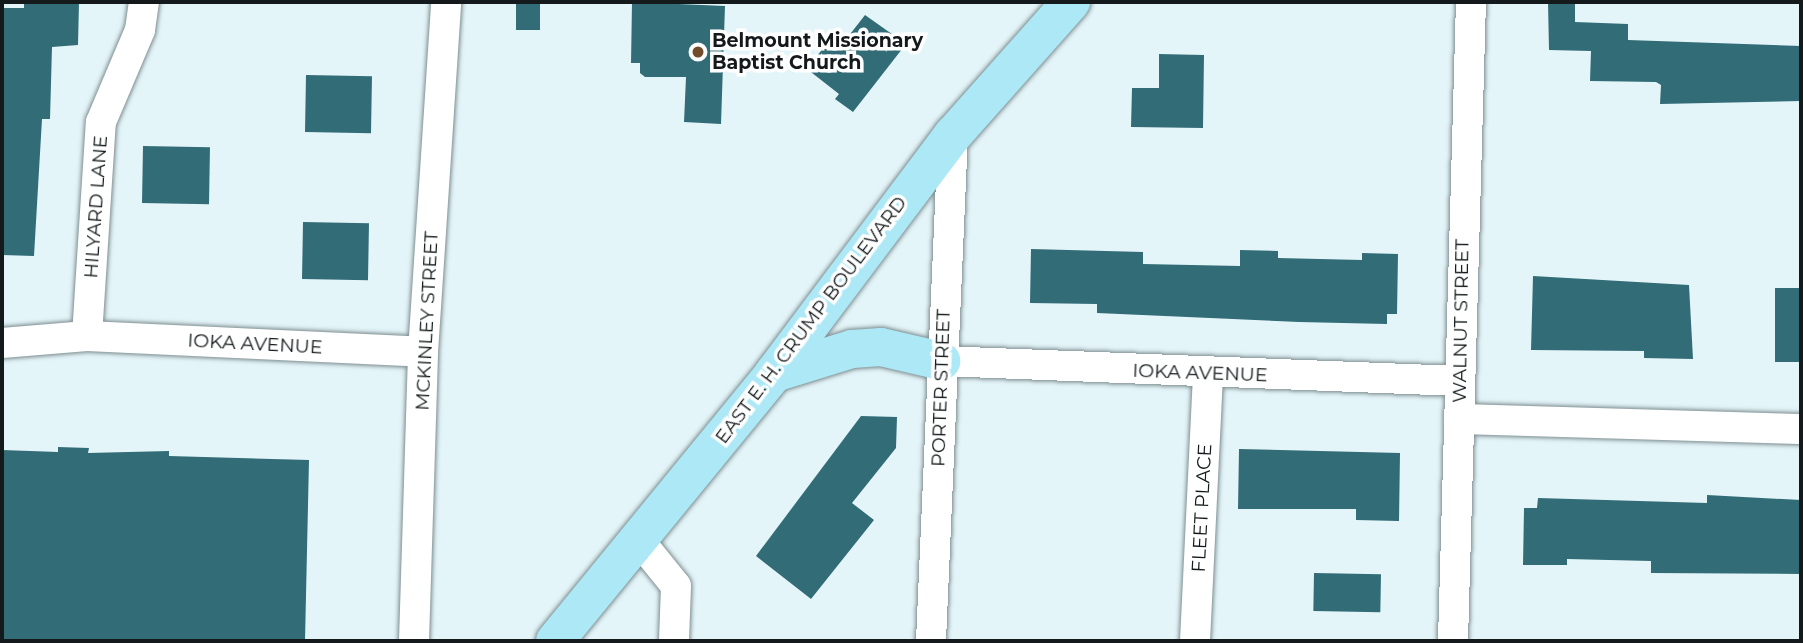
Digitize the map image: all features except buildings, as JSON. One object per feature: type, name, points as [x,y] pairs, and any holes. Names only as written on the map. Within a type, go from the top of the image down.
[{"type":"main road","name":"EAST E. H. CRUMP BOULEVARD","points":[[555,641],[774,373],[953,135],[1071,2]]},
{"type":"main road","points":[[774,373],[852,349],[881,347],[941,360]]},
{"type":"street","name":"HILYARD LANE","points":[[87,336],[101,122],[140,30],[144,2]]},
{"type":"street","name":"MCKINLEY STREET","points":[[414,641],[424,352],[446,2]]},
{"type":"street","name":"WALNUT STREET","points":[[1453,641],[1471,2]]},
{"type":"street","name":"PORTER STREET","points":[[931,641],[941,360],[953,135]]},
{"type":"street","name":"IOKA AVENUE","points":[[2,343],[87,336],[424,352]]},
{"type":"street","name":"IOKA AVENUE","points":[[941,360],[1208,374],[1459,381]]},
{"type":"street","name":"FLEET PLACE","points":[[1195,641],[1208,374]]},
{"type":"street","points":[[1458,419],[1801,429]]},
{"type":"street","points":[[638,539],[676,586],[674,641]]},
{"type":"place","name":"Belmount Missionary Baptist Church","points":[[698,52]]}]
